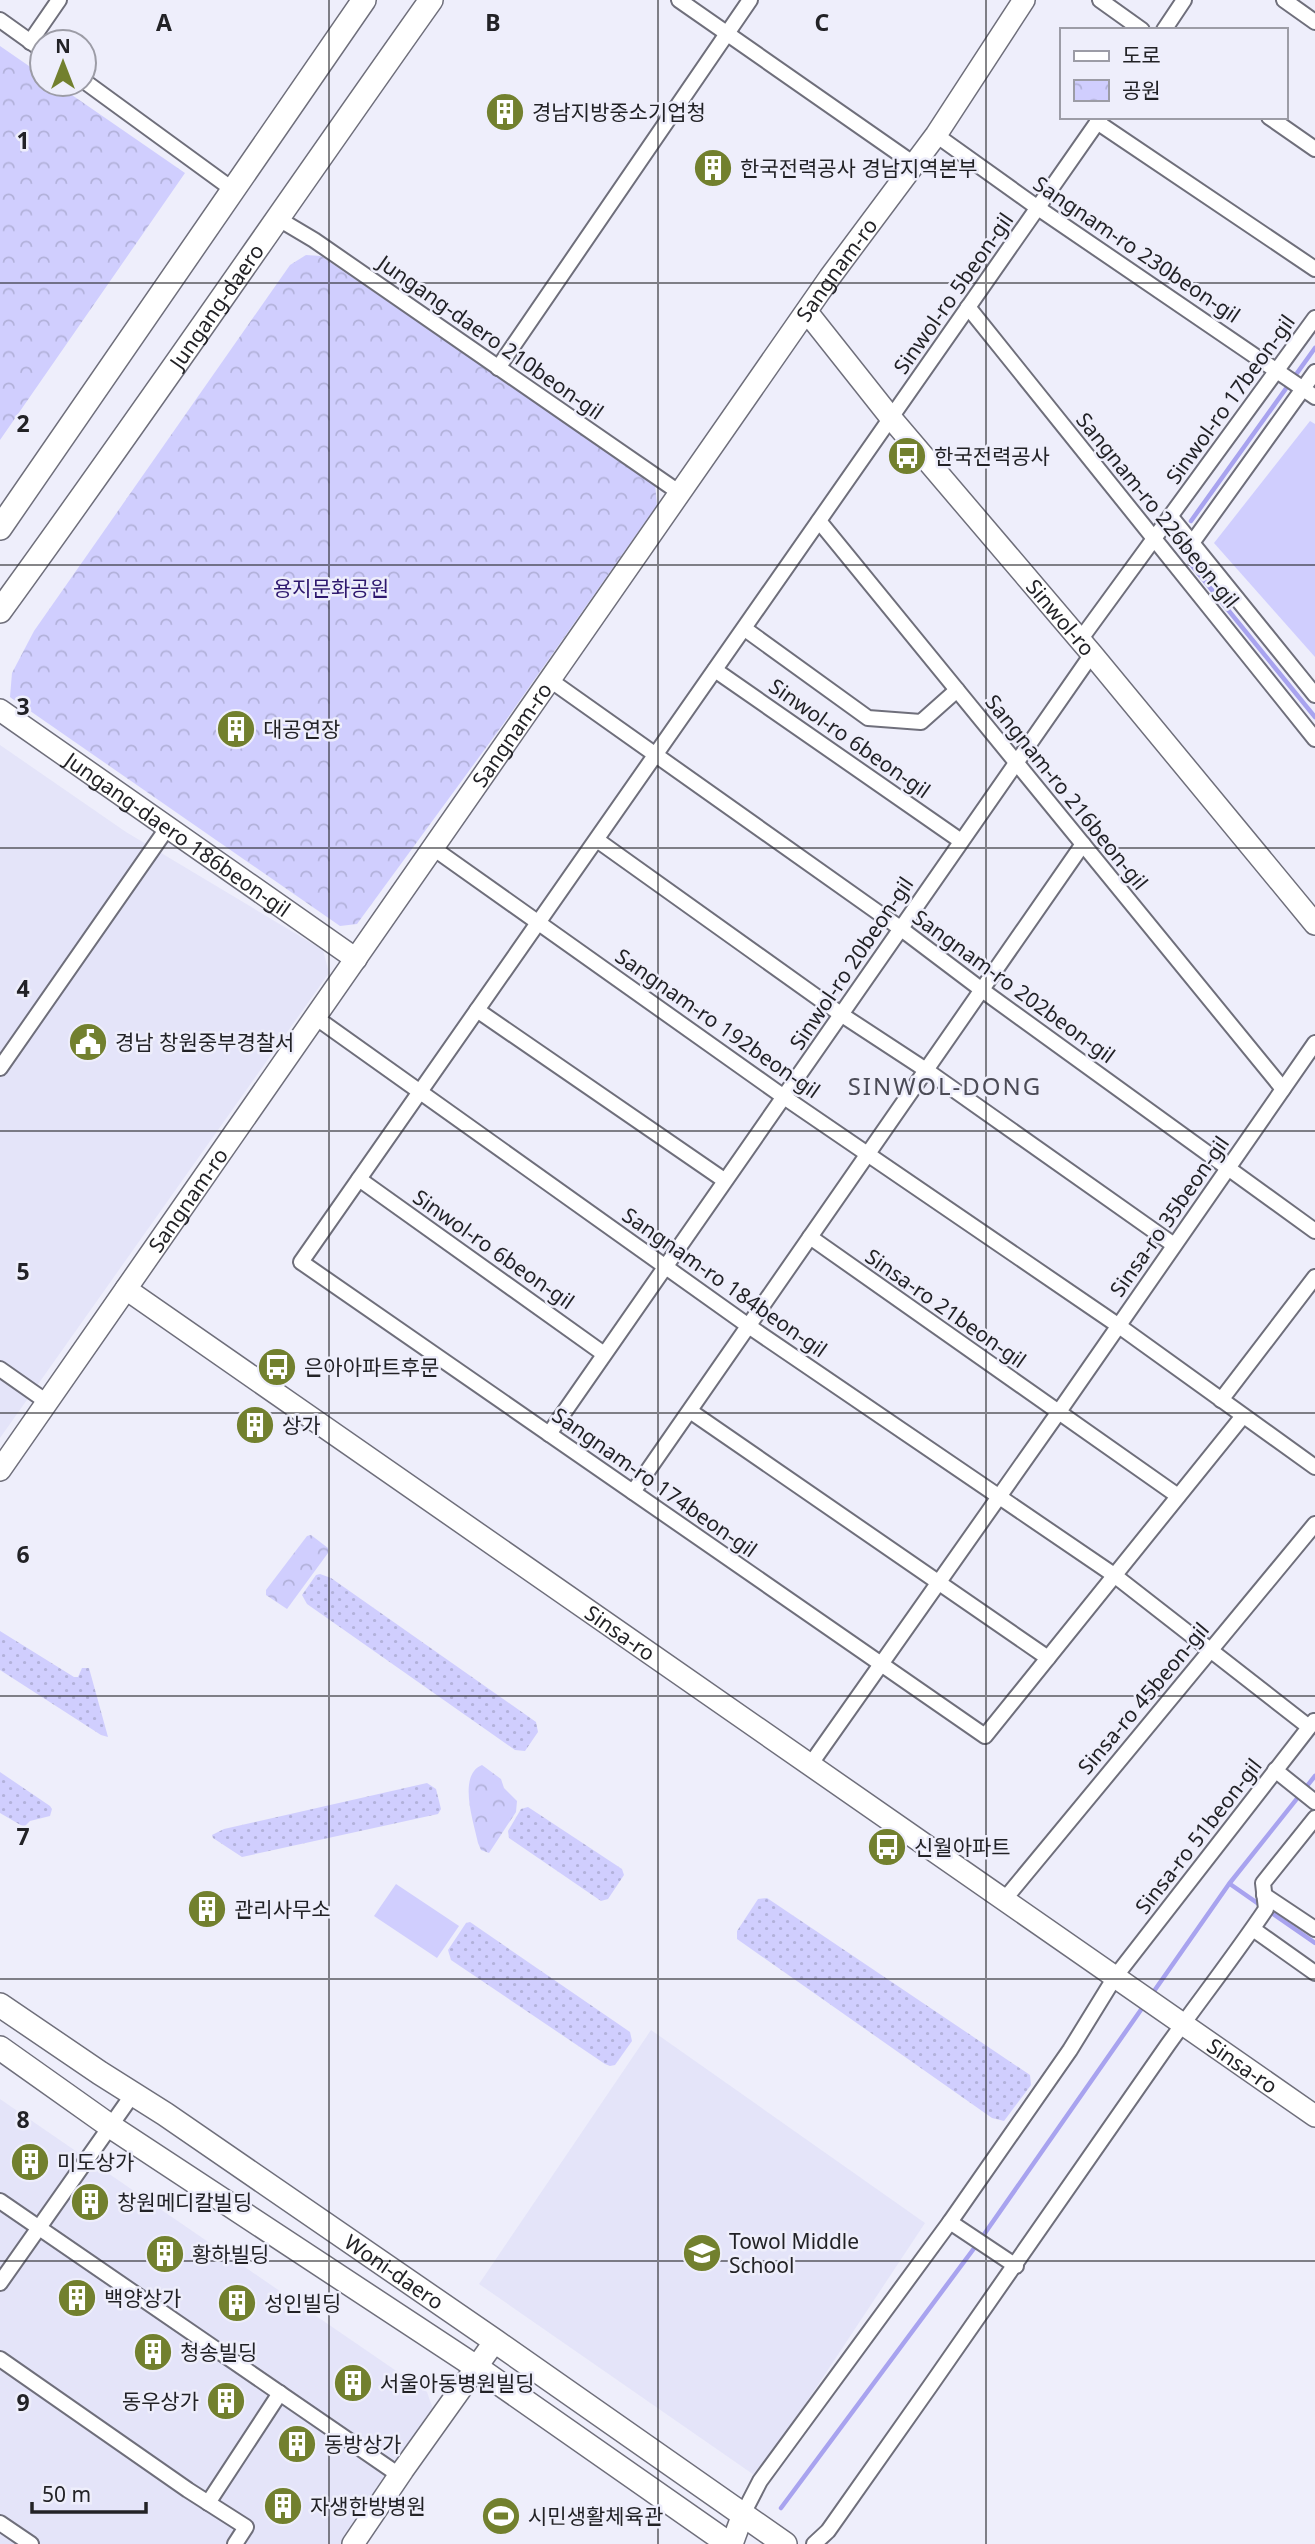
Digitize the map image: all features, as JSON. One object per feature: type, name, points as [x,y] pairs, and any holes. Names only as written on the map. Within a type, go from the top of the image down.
[{"type":"main road","points":[[0,528],[364,0]]},
{"type":"main road","name":"Jungang-daero","points":[[0,611],[115,453],[432,0]]},
{"type":"main road","name":"Sangnam-ro","points":[[0,1470],[680,493],[936,135],[1018,2]]},
{"type":"main road","name":"Sinwol-ro","points":[[807,313],[891,418],[1086,647],[1315,924]]},
{"type":"main road","name":"Jungang-daero 186beon-gil","points":[[0,710],[356,959]]},
{"type":"main road","name":"Sinsa-ro","points":[[126,1289],[1315,2116]]},
{"type":"main road","name":"Woni-daero","points":[[0,2005],[495,2341],[785,2544]]},
{"type":"main road","name":"Woni-daero","points":[[0,2048],[110,2126],[476,2367],[730,2544]]},
{"type":"main road","points":[[353,2544],[495,2341]]},
{"type":"main road","points":[[730,2544],[743,2514]]},
{"type":"street","points":[[45,28],[60,0]]},
{"type":"street","points":[[679,0],[914,164]]},
{"type":"street","points":[[498,368],[750,0]]},
{"type":"street","points":[[1100,0],[1139,28]]},
{"type":"street","points":[[1165,28],[1184,0]]},
{"type":"street","points":[[1284,0],[1315,22]]},
{"type":"street","points":[[0,20],[28,40]]},
{"type":"street","points":[[98,91],[232,189]]},
{"type":"street","name":"Sinwol-ro 5beon-gil","points":[[891,418],[1099,119],[1315,269]]},
{"type":"street","points":[[1272,119],[1315,149]]},
{"type":"street","name":"Sangnam-ro 230beon-gil","points":[[936,135],[1306,391]]},
{"type":"street","name":"Jungang-daero 210beon-gil","points":[[277,218],[314,240],[680,493]]},
{"type":"street","name":"Sangnam-ro 226beon-gil","points":[[968,307],[1315,739]]},
{"type":"street","name":"Sinwol-ro 17beon-gil","points":[[1086,647],[1155,538],[1280,372],[1315,318]]},
{"type":"street","points":[[1192,543],[1306,391],[1315,372]]},
{"type":"street","points":[[359,1179],[891,418]]},
{"type":"street","points":[[1171,517],[1315,695]]},
{"type":"street","name":"Sangnam-ro 216beon-gil","points":[[820,521],[1283,1089]]},
{"type":"street","name":"Sinwol-ro 6beon-gil","points":[[745,629],[868,718],[921,722],[957,690]]},
{"type":"street","name":"Sinwol-ro 20beon-gil","points":[[549,1434],[1017,762],[1086,647]]},
{"type":"street","name":"Sinwol-ro 6beon-gil","points":[[715,670],[961,841]]},
{"type":"street","name":"Sangnam-ro 202beon-gil","points":[[550,680],[900,928],[1315,1231]]},
{"type":"street","points":[[0,1068],[168,827]]},
{"type":"street","points":[[597,840],[842,1015],[926,1070],[1174,1245]]},
{"type":"street","points":[[633,1493],[1083,844]]},
{"type":"street","name":"Sangnam-ro 192beon-gil","points":[[433,848],[784,1097],[1119,1326],[1315,1467]]},
{"type":"street","points":[[477,1010],[724,1181]]},
{"type":"street","name":"Sangnam-ro 184beon-gil","points":[[315,1017],[750,1327],[1114,1575],[1312,1724]]},
{"type":"street","name":"Sinsa-ro 35beon-gil","points":[[810,1765],[1315,1043]]},
{"type":"street","name":"Sinwol-ro 6beon-gil","points":[[359,1179],[604,1354]]},
{"type":"street","name":"Sangnam-ro 174beon-gil","points":[[359,1179],[300,1262],[985,1736],[1048,1658]]},
{"type":"street","name":"Sinsa-ro 21beon-gil","points":[[810,1237],[1058,1413]]},
{"type":"street","points":[[1221,1400],[1315,1277]]},
{"type":"street","points":[[0,1369],[47,1402]]},
{"type":"street","points":[[690,1411],[1048,1658],[1243,1416]]},
{"type":"street","points":[[1058,1413],[1178,1496]]},
{"type":"street","name":"Sinsa-ro 45beon-gil","points":[[1004,1900],[1315,1524]]},
{"type":"street","name":"Sinsa-ro 51beon-gil","points":[[743,2514],[760,2481],[950,2222],[1070,2050],[1115,1977],[1279,1773],[1312,1724]]},
{"type":"street","points":[[1279,1773],[1315,1802]]},
{"type":"street","points":[[814,2544],[828,2532],[1016,2266],[1177,2020],[1254,1927],[1265,1902],[1263,1882],[1315,1818]]},
{"type":"street","points":[[1265,1902],[1315,1929]]},
{"type":"street","points":[[1254,1927],[1315,1973]]},
{"type":"street","points":[[0,2283],[133,2094]]},
{"type":"street","points":[[0,2201],[399,2475]]},
{"type":"street","points":[[950,2222],[1016,2266]]},
{"type":"street","points":[[0,2359],[246,2527],[235,2544]]},
{"type":"street","points":[[208,2503],[280,2393]]},
{"type":"street","points":[[0,2523],[31,2544]]},
{"type":"shaded area","points":[[0,745],[126,832],[323,950],[329,973],[0,1438]]},
{"type":"shaded area","name":"Towol Middle School","points":[[651,2030],[925,2223],[757,2477],[479,2284]]},
{"type":"shaded area","points":[[0,2099],[427,2392],[434,2412],[346,2544],[0,2544]]},
{"type":"green space","points":[[0,46],[28,65],[28,98],[76,98],[185,173],[0,440]]},
{"type":"green space","name":"용지문화공원","points":[[306,255],[321,256],[655,484],[657,505],[504,723],[357,924],[340,926],[10,697],[12,673],[34,631],[290,265]]},
{"type":"green space","points":[[1310,421],[1315,424],[1315,657],[1214,543]]},
{"type":"green space","points":[[311,1535],[328,1548],[328,1553],[287,1609],[266,1595],[266,1590],[307,1536]]},
{"type":"green space","points":[[316,1575],[331,1578],[536,1722],[538,1732],[525,1751],[515,1750],[307,1604],[302,1595]]},
{"type":"green space","points":[[0,1631],[74,1677],[78,1677],[82,1668],[89,1668],[108,1737],[0,1670]]},
{"type":"green space","points":[[482,1765],[501,1779],[504,1788],[517,1801],[516,1812],[489,1853],[481,1850],[478,1843],[469,1800],[470,1779],[474,1770]]},
{"type":"green space","points":[[0,1772],[50,1806],[50,1816],[30,1821],[24,1827],[0,1813]]},
{"type":"green space","points":[[427,1783],[436,1789],[441,1809],[438,1814],[242,1857],[212,1835],[224,1829]]},
{"type":"green space","points":[[528,1807],[622,1869],[624,1875],[608,1899],[601,1901],[509,1838],[508,1831],[521,1809]]},
{"type":"green space","points":[[396,1884],[459,1926],[437,1958],[374,1916]]},
{"type":"green space","points":[[767,1898],[1030,2075],[1031,2085],[1004,2121],[992,2118],[737,1939],[737,1931],[758,1899]]},
{"type":"green space","points":[[470,1922],[630,2032],[632,2041],[615,2065],[605,2064],[451,1960],[448,1950],[466,1923]]},
{"type":"waterway","points":[[1191,521],[1315,348]]},
{"type":"waterway","points":[[1190,563],[1315,717]]},
{"type":"waterway","points":[[1152,1994],[1229,1884],[1315,1776]]},
{"type":"waterway","points":[[1230,1884],[1315,1943]]},
{"type":"waterway","points":[[781,2508],[978,2243],[1145,2004]]},
{"type":"place","name":"경남지방중소기업청","points":[[505,112]]},
{"type":"place","name":"한국전력공사 경남지역본부","points":[[713,168]]},
{"type":"place","name":"한국전력공사","points":[[907,456]]},
{"type":"place","name":"대공연장","points":[[236,729]]},
{"type":"place","name":"경남 창원중부경찰서","points":[[88,1042]]},
{"type":"place","name":"은아아파트후문","points":[[277,1367]]},
{"type":"place","name":"상가","points":[[255,1425]]},
{"type":"place","name":"신월아파트","points":[[887,1847]]},
{"type":"place","name":"관리사무소","points":[[207,1909]]},
{"type":"place","name":"미도상가","points":[[30,2162]]},
{"type":"place","name":"창원메디칼빌딩","points":[[90,2202]]},
{"type":"place","name":"Towol Middle School","points":[[702,2253]]},
{"type":"place","name":"황하빌딩","points":[[165,2254]]},
{"type":"place","name":"백양상가","points":[[77,2298]]},
{"type":"place","name":"성인빌딩","points":[[237,2303]]},
{"type":"place","name":"청송빌딩","points":[[153,2352]]},
{"type":"place","name":"서울아동병원빌딩","points":[[353,2383]]},
{"type":"place","name":"동우상가","points":[[226,2401]]},
{"type":"place","name":"동방상가","points":[[297,2444]]},
{"type":"place","name":"자생한방병원","points":[[283,2506]]},
{"type":"place","name":"시민생활체육관","points":[[501,2516]]},
{"type":"district","name":"SINWOL-DONG","points":[[945,1085]]}]
